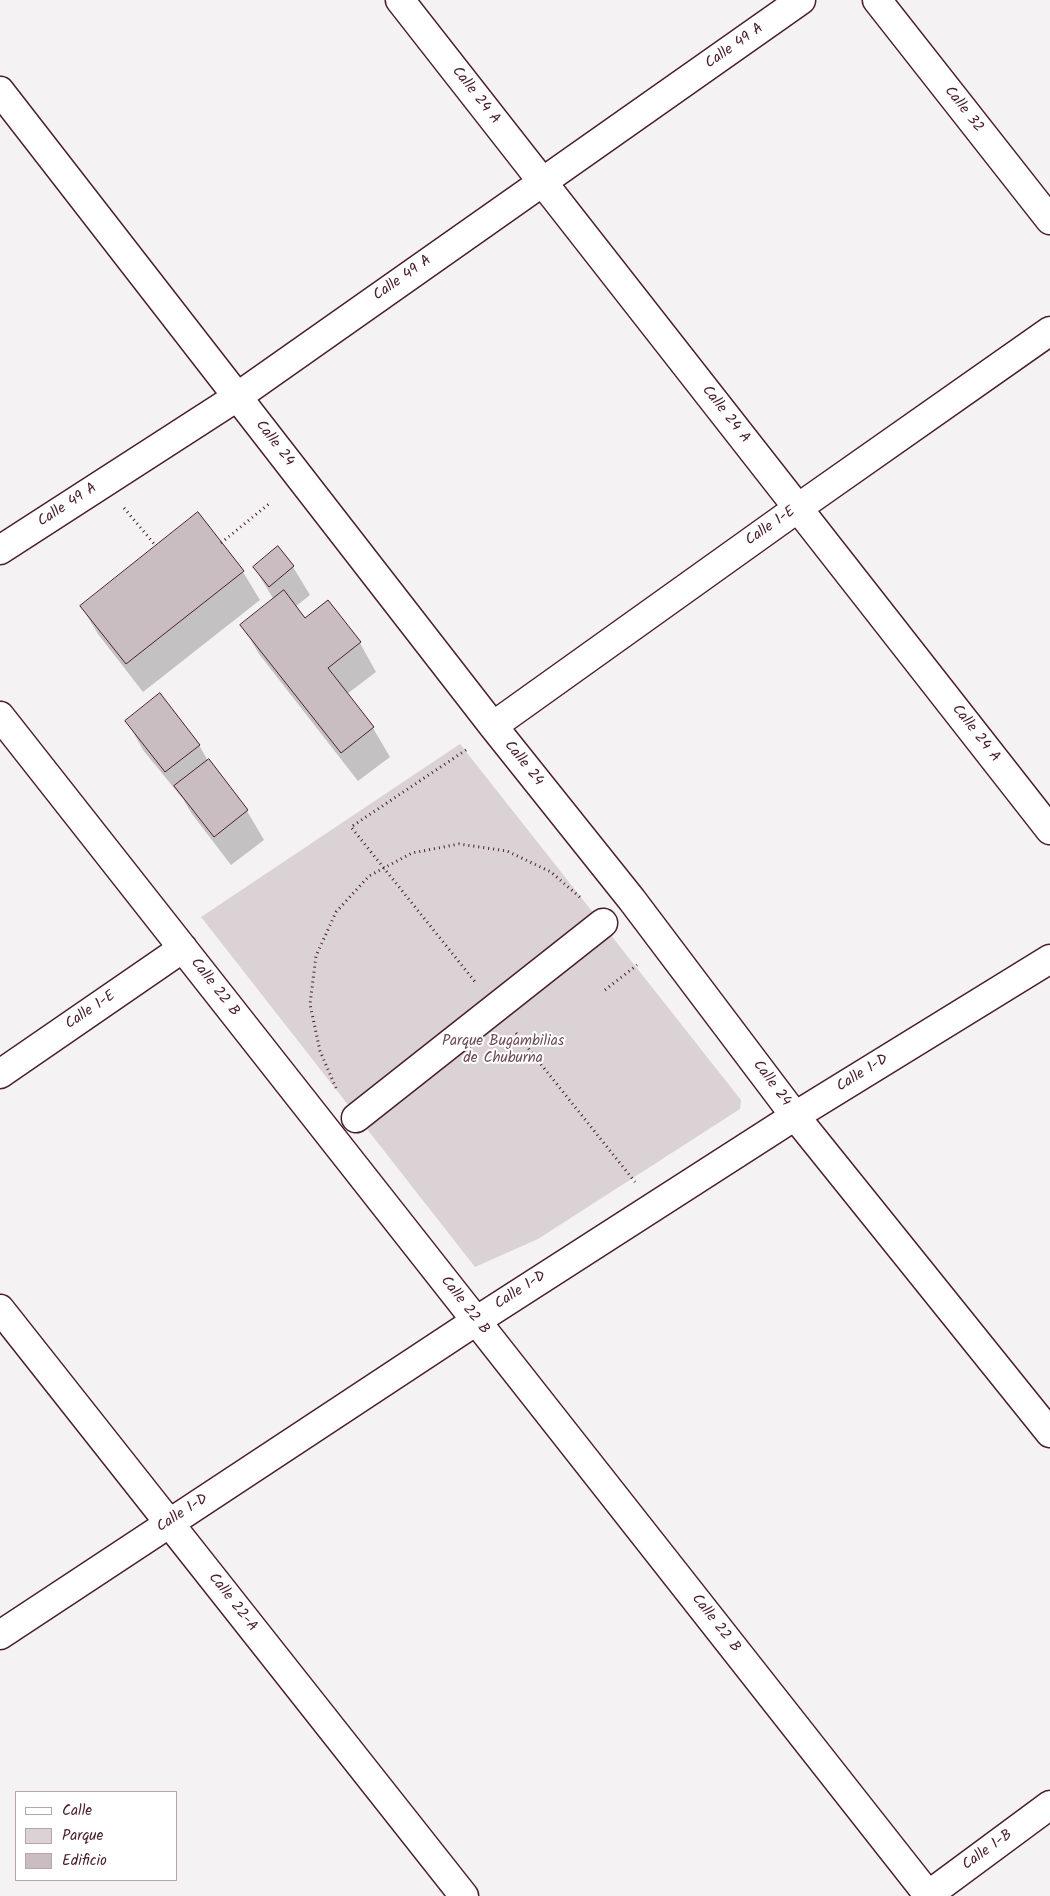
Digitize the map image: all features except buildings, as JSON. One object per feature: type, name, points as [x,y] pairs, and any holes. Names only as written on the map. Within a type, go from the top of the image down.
[{"type":"street","name":"Calle 24 A","points":[[400,0],[1050,830]]},
{"type":"street","name":"Calle 49 A","points":[[0,550],[237,397],[801,0]]},
{"type":"street","name":"Calle 32","points":[[877,0],[1050,220]]},
{"type":"street","name":"Calle 24","points":[[0,92],[492,726],[632,900],[795,1116],[1050,1433]]},
{"type":"street","name":"Calle 1-E","points":[[492,726],[1050,331]]},
{"type":"street","name":"Calle 22 B","points":[[0,716],[928,1896]]},
{"type":"street","points":[[348,1107],[596,913]]},
{"type":"street","name":"Calle 1-E","points":[[0,1074],[183,948]]},
{"type":"street","name":"Calle 1-D","points":[[0,1635],[476,1321],[795,1116],[1050,959]]},
{"type":"street","name":"Calle 22-A","points":[[0,1309],[464,1896]]},
{"type":"street","name":"Calle 1-B","points":[[928,1896],[1050,1805]]},
{"type":"path","points":[[221,543],[270,502]]},
{"type":"path","points":[[121,505],[156,546]]},
{"type":"path","points":[[351,827],[466,750]]},
{"type":"path","points":[[348,1107],[320,1052],[310,1004],[316,956],[336,912],[369,876],[412,853],[460,844],[508,851],[551,872],[596,913]]},
{"type":"path","points":[[606,990],[638,965]]},
{"type":"green space","name":"Parque Bugambilias de Chuburna","points":[[460,744],[741,1100],[740,1109],[538,1239],[475,1267],[201,917]]}]
